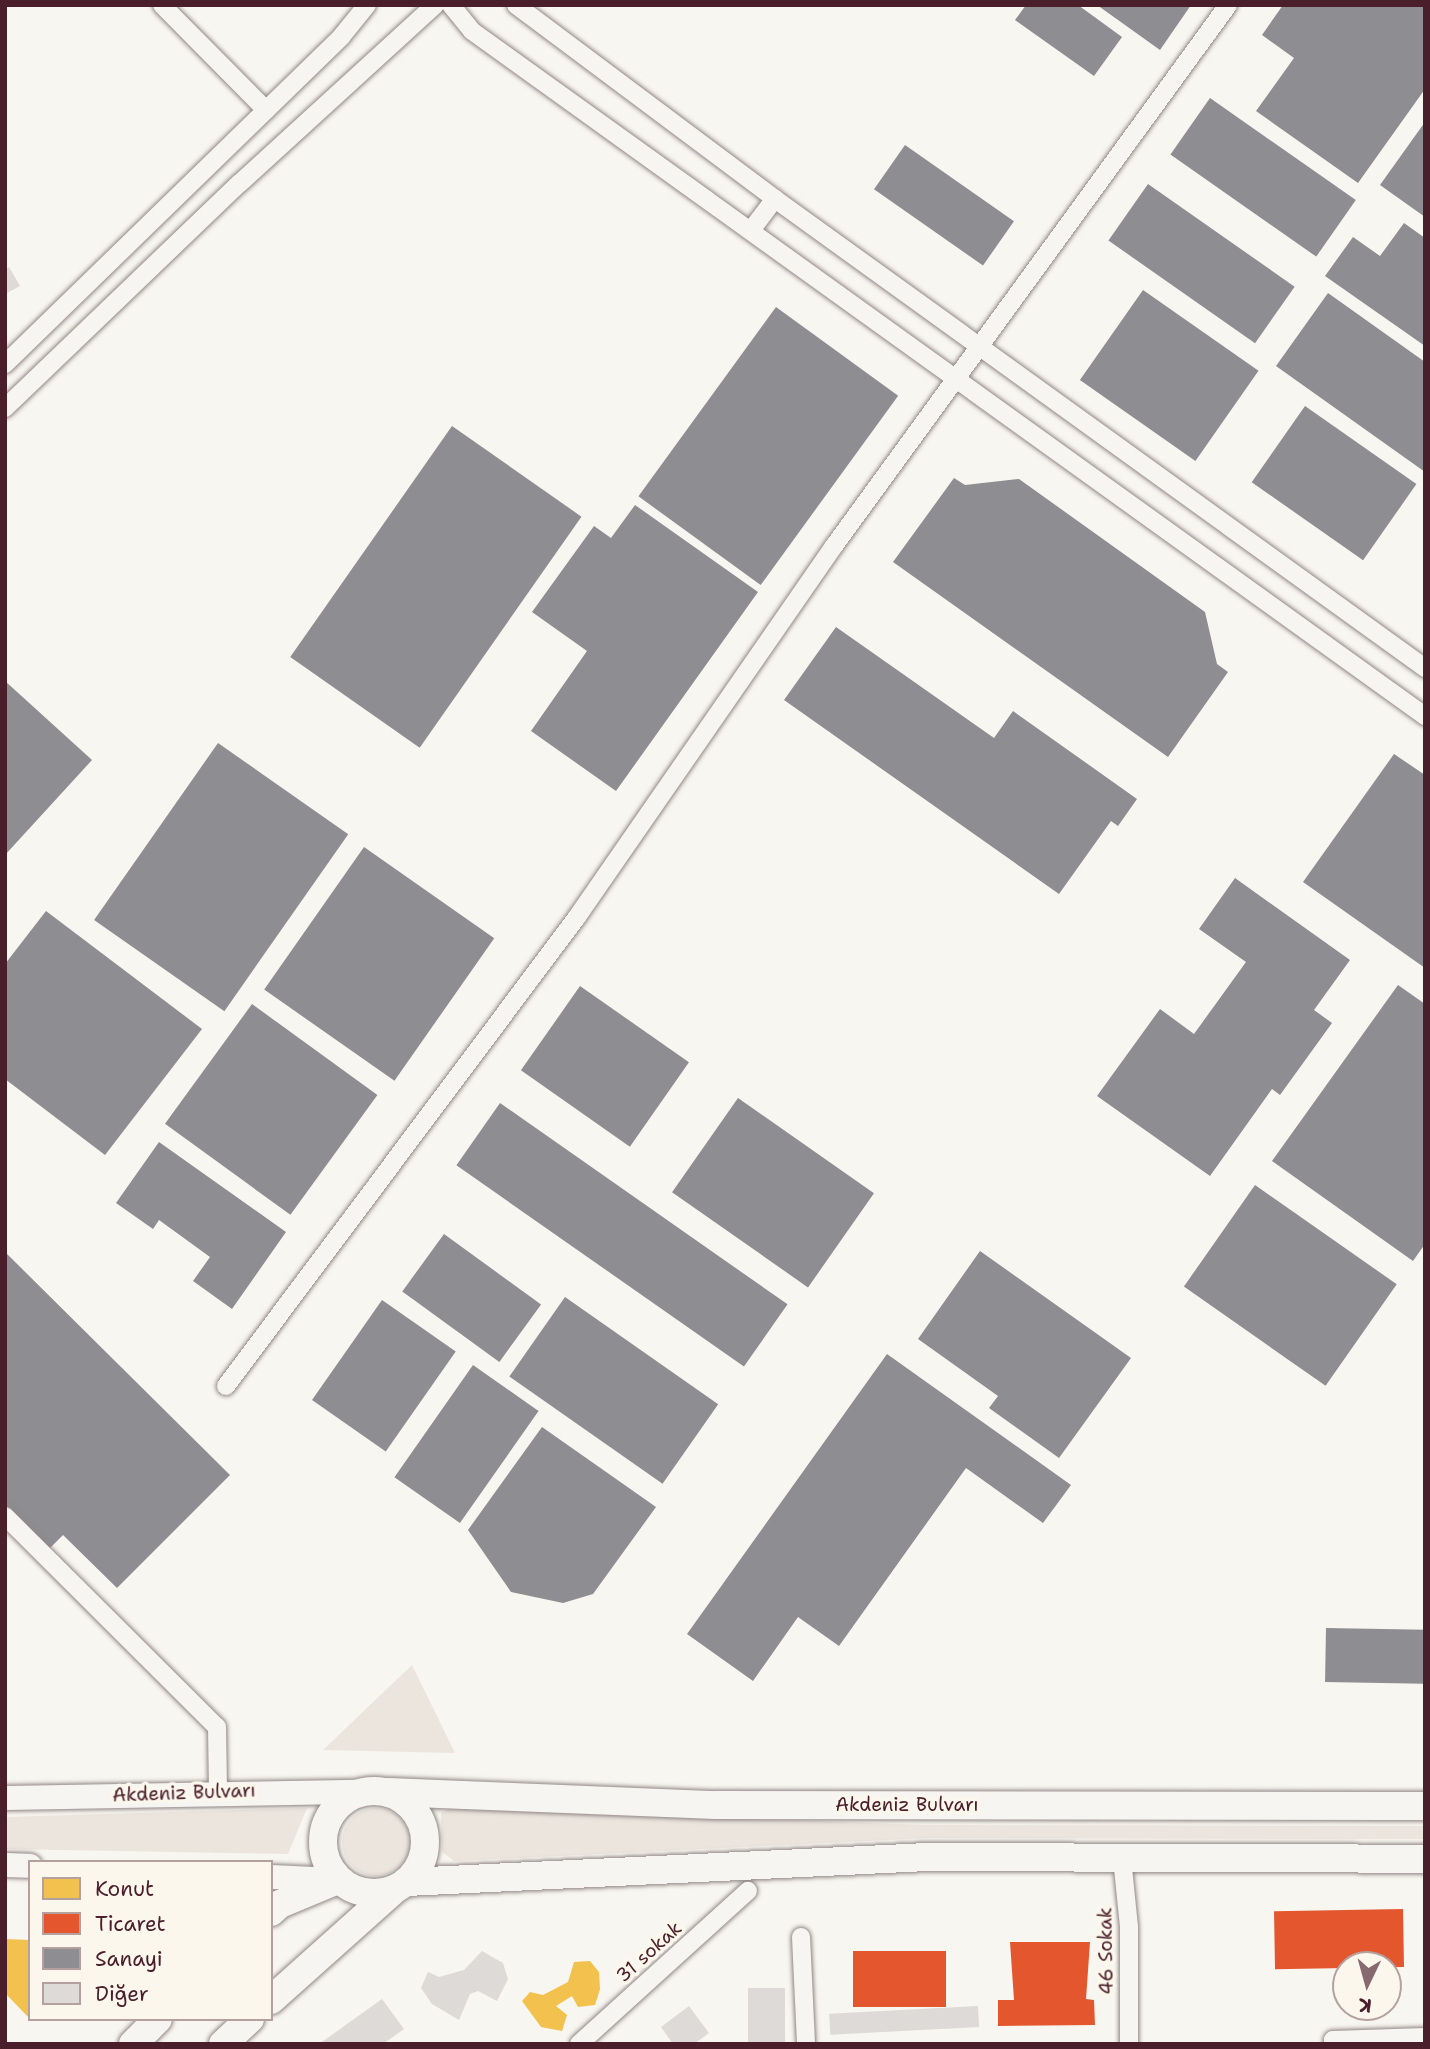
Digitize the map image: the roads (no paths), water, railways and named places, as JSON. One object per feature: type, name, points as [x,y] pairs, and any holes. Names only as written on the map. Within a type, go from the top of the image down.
[{"type":"main road","name":"Akdeniz Bulvarı","points":[[5,1798],[218,1792],[375,1792],[716,1805],[1425,1806]]},
{"type":"main road","points":[[273,1998],[401,1886],[422,1862],[425,1830],[410,1805],[375,1792],[341,1803],[326,1823],[325,1858],[338,1880]]},
{"type":"main road","points":[[273,1877],[338,1880],[366,1893],[401,1886],[928,1857],[1425,1859]]},
{"type":"main road","points":[[5,1865],[28,1866]]},
{"type":"main road","points":[[273,1910],[280,1904],[338,1880]]},
{"type":"main road","points":[[133,2044],[156,2021]]},
{"type":"main road","points":[[223,2044],[248,2021]]},
{"type":"street","points":[[162,5],[267,110]]},
{"type":"street","points":[[5,364],[267,110],[367,5]]},
{"type":"street","points":[[5,408],[240,183],[435,5]]},
{"type":"street","points":[[451,5],[472,31],[752,229],[955,382],[1425,716]]},
{"type":"street","points":[[516,5],[775,199],[1425,668]]},
{"type":"street","points":[[226,1386],[577,917],[834,547],[982,348],[1228,5]]},
{"type":"street","points":[[752,229],[775,199]]},
{"type":"street","points":[[5,1516],[216,1727],[218,1792]]},
{"type":"street","name":"46 Sokak","points":[[1122,1858],[1129,1927],[1129,2044]]},
{"type":"street","name":"31 sokak","points":[[579,2044],[748,1891]]},
{"type":"street","points":[[801,1937],[806,2044]]},
{"type":"street","points":[[1333,2044],[1333,2040],[1425,2037]]}]
